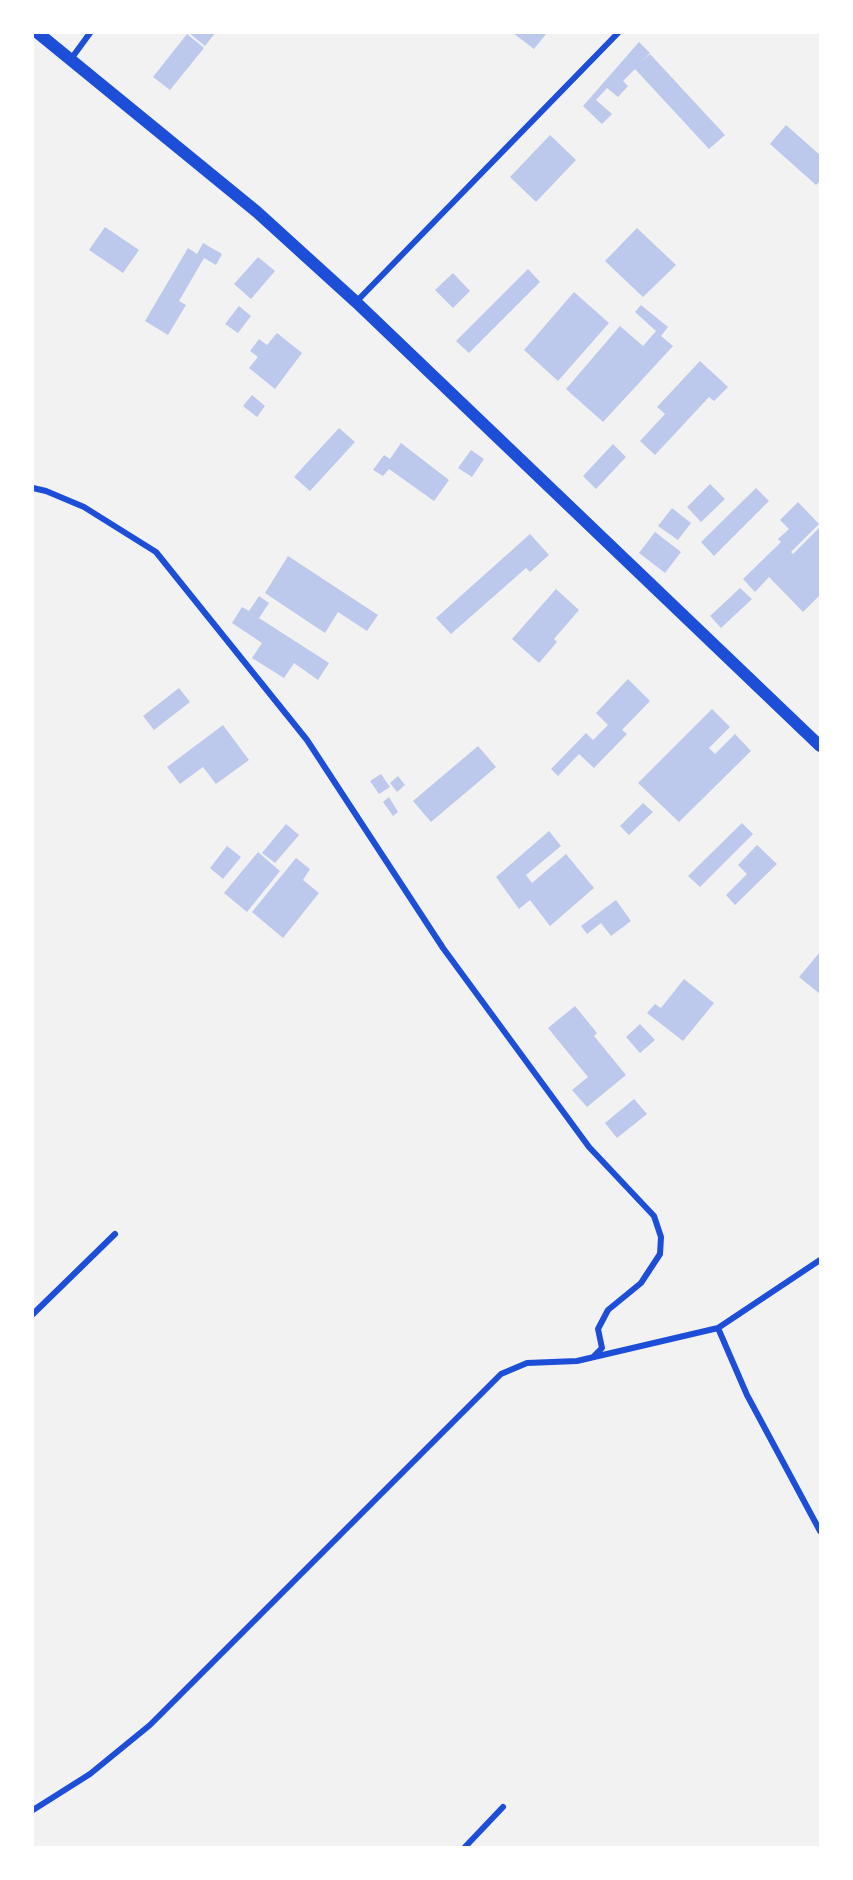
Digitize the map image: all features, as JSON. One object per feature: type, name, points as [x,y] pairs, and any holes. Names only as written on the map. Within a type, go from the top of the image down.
[{"type":"main road","points":[[42,34],[257,212],[356,302],[820,746]]},
{"type":"street","points":[[71,59],[90,33]]},
{"type":"street","points":[[356,302],[618,33]]},
{"type":"street","points":[[33,488],[84,507],[156,552],[307,740],[443,948],[589,1147],[654,1216],[661,1237],[660,1254],[641,1283],[608,1310],[598,1329],[602,1348],[593,1357]]},
{"type":"street","points":[[33,1314],[116,1234]]},
{"type":"street","points":[[33,1810],[90,1774],[150,1725],[501,1374],[527,1364],[577,1361],[718,1328],[820,1260]]},
{"type":"street","points":[[718,1328],[747,1395],[820,1531]]},
{"type":"street","points":[[465,1847],[503,1807]]},
{"type":"building","points":[[189,33],[215,33],[205,46]]},
{"type":"building","points":[[513,33],[547,33],[534,49]]},
{"type":"building","points":[[187,34],[204,48],[170,90],[153,77]]},
{"type":"building","points":[[639,42],[650,53],[642,61],[650,54],[725,135],[709,149],[635,69],[623,81],[628,86],[618,97],[607,88],[596,100],[612,114],[602,124],[583,106]]},
{"type":"building","points":[[786,125],[820,155],[820,181],[816,185],[770,144]]},
{"type":"building","points":[[550,135],[576,160],[536,202],[510,177]]},
{"type":"building","points":[[105,227],[139,250],[123,273],[89,250]]},
{"type":"building","points":[[637,228],[676,265],[643,297],[605,261]]},
{"type":"building","points":[[203,243],[222,254],[216,265],[204,258],[179,301],[186,305],[168,335],[145,321],[188,248],[197,254]]},
{"type":"building","points":[[258,257],[275,271],[251,299],[234,284]]},
{"type":"building","points":[[528,269],[540,282],[469,353],[456,341]]},
{"type":"building","points":[[453,273],[470,291],[453,308],[435,290]]},
{"type":"building","points":[[574,292],[609,323],[558,381],[524,350]]},
{"type":"building","points":[[641,305],[668,327],[661,336],[673,346],[603,422],[566,389],[620,326],[643,346],[656,331],[635,312]]},
{"type":"building","points":[[239,306],[251,316],[238,333],[225,324]]},
{"type":"building","points":[[277,333],[302,353],[275,389],[249,368],[258,357],[250,351],[259,339],[267,345]]},
{"type":"building","points":[[700,361],[728,387],[714,401],[709,397],[655,455],[640,441],[665,414],[657,407]]},
{"type":"building","points":[[252,395],[265,406],[257,417],[243,406]]},
{"type":"building","points":[[339,428],[355,442],[310,491],[294,477]]},
{"type":"building","points":[[401,443],[449,480],[434,501],[389,469],[383,476],[373,470],[384,455],[390,459]]},
{"type":"building","points":[[613,444],[626,457],[596,489],[583,476]]},
{"type":"building","points":[[471,450],[484,459],[472,477],[458,468]]},
{"type":"building","points":[[710,484],[725,499],[701,522],[687,507]]},
{"type":"building","points":[[756,488],[769,501],[714,556],[701,542]]},
{"type":"building","points":[[798,502],[819,524],[791,552],[793,554],[820,527],[820,595],[803,612],[769,577],[755,592],[743,579],[781,542],[778,539],[789,529],[780,520]]},
{"type":"building","points":[[672,508],[691,523],[678,540],[658,526]]},
{"type":"building","points":[[655,532],[681,552],[665,573],[639,553]]},
{"type":"building","points":[[530,534],[549,555],[530,572],[526,568],[451,634],[436,618]]},
{"type":"building","points":[[288,556],[378,615],[367,631],[338,612],[325,633],[265,593]]},
{"type":"building","points":[[740,588],[752,599],[721,628],[710,616]]},
{"type":"building","points":[[556,589],[579,610],[554,639],[557,642],[539,663],[512,639]]},
{"type":"building","points":[[259,596],[269,603],[259,618],[329,663],[318,680],[294,663],[284,678],[252,658],[262,643],[232,623],[242,607],[249,611]]},
{"type":"building","points":[[628,679],[650,701],[622,730],[627,734],[594,768],[579,754],[558,776],[551,769],[586,733],[593,740],[608,725],[596,713]]},
{"type":"building","points":[[179,688],[190,702],[154,730],[143,716]]},
{"type":"building","points":[[712,709],[730,727],[709,748],[715,754],[735,734],[751,751],[679,822],[638,783]]},
{"type":"building","points":[[223,725],[249,760],[216,784],[203,767],[180,784],[167,767]]},
{"type":"building","points":[[478,746],[496,767],[431,822],[413,801]]},
{"type":"building","points":[[381,774],[390,787],[379,794],[370,781]]},
{"type":"building","points":[[398,776],[405,785],[397,792],[390,783]]},
{"type":"building","points":[[389,797],[398,812],[393,816],[383,802]]},
{"type":"building","points":[[643,803],[653,812],[629,835],[620,826]]},
{"type":"building","points":[[742,823],[753,834],[700,887],[688,876]]},
{"type":"building","points":[[286,824],[299,835],[275,863],[262,853]]},
{"type":"building","points":[[549,831],[561,846],[526,875],[532,883],[566,854],[594,888],[550,926],[530,900],[519,909],[496,877]]},
{"type":"building","points":[[757,845],[777,864],[735,905],[726,895],[747,874],[738,865]]},
{"type":"building","points":[[227,846],[241,857],[223,879],[210,868]]},
{"type":"building","points":[[258,852],[280,871],[247,912],[224,893]]},
{"type":"building","points":[[296,858],[310,869],[303,880],[319,893],[283,938],[252,912]]},
{"type":"building","points":[[616,900],[631,921],[611,936],[601,923],[587,934],[581,926]]},
{"type":"building","points":[[820,952],[820,994],[799,977]]},
{"type":"building","points":[[684,979],[714,1003],[683,1041],[647,1013],[655,1004],[661,1008]]},
{"type":"building","points":[[575,1006],[597,1033],[594,1036],[626,1075],[587,1107],[572,1090],[588,1077],[548,1028]]},
{"type":"building","points":[[640,1024],[655,1040],[640,1053],[626,1037]]},
{"type":"building","points":[[634,1099],[647,1114],[617,1138],[605,1123]]}]
